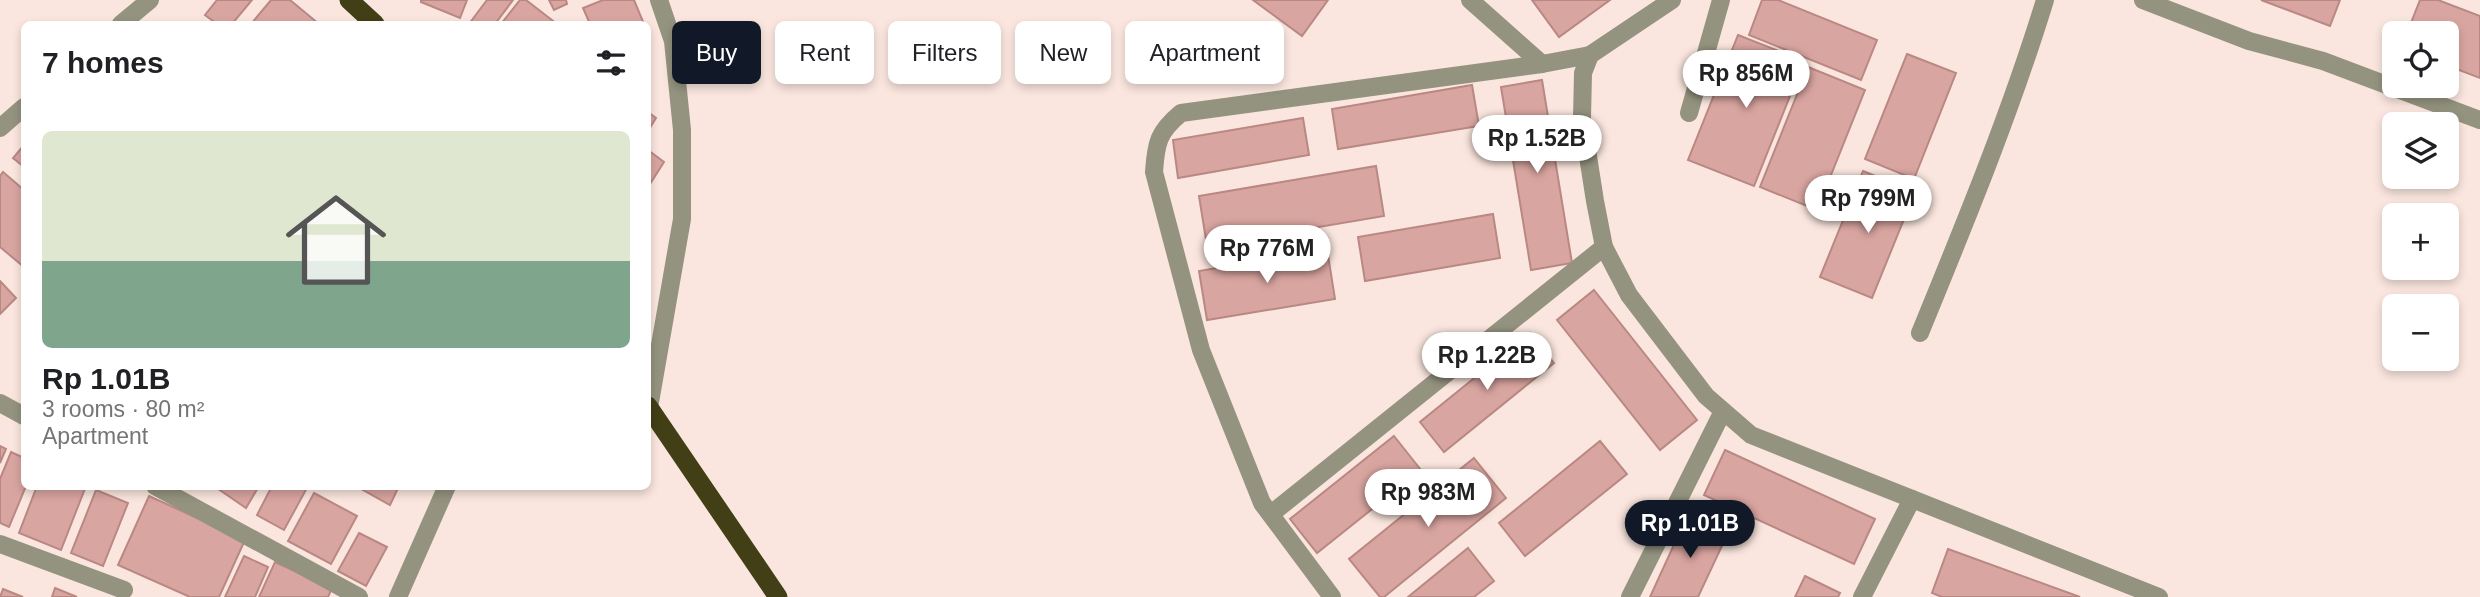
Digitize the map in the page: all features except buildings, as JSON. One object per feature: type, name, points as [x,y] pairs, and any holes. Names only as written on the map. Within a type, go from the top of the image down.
[{"type":"highway","points":[[349,0],[372,21]]},
{"type":"highway","points":[[651,411],[778,597]]},
{"type":"street","points":[[125,21],[150,0]]},
{"type":"street","points":[[651,390],[682,219],[681,130],[673,41],[659,0]]},
{"type":"street","points":[[1470,0],[1542,64]]},
{"type":"street","points":[[1332,597],[1262,503],[1201,350],[1154,172],[1156,145],[1164,127],[1181,113],[1542,64],[1590,55],[1672,0]]},
{"type":"street","points":[[1689,113],[1721,0]]},
{"type":"street","points":[[1920,333],[1992,155],[2045,0]]},
{"type":"street","points":[[2143,0],[2249,41],[2323,61],[2480,120]]},
{"type":"street","points":[[1590,55],[1583,73],[1582,118],[1604,247],[1629,295],[1706,396],[1751,435],[1912,499],[2124,590],[2159,597]]},
{"type":"street","points":[[0,128],[21,110]]},
{"type":"street","points":[[1271,514],[1604,247]]},
{"type":"street","points":[[0,403],[21,414]]},
{"type":"street","points":[[1630,597],[1723,411]]},
{"type":"street","points":[[162,490],[359,597]]},
{"type":"street","points":[[398,597],[445,490]]},
{"type":"street","points":[[1862,597],[1912,499]]},
{"type":"street","points":[[0,544],[124,590]]}]
